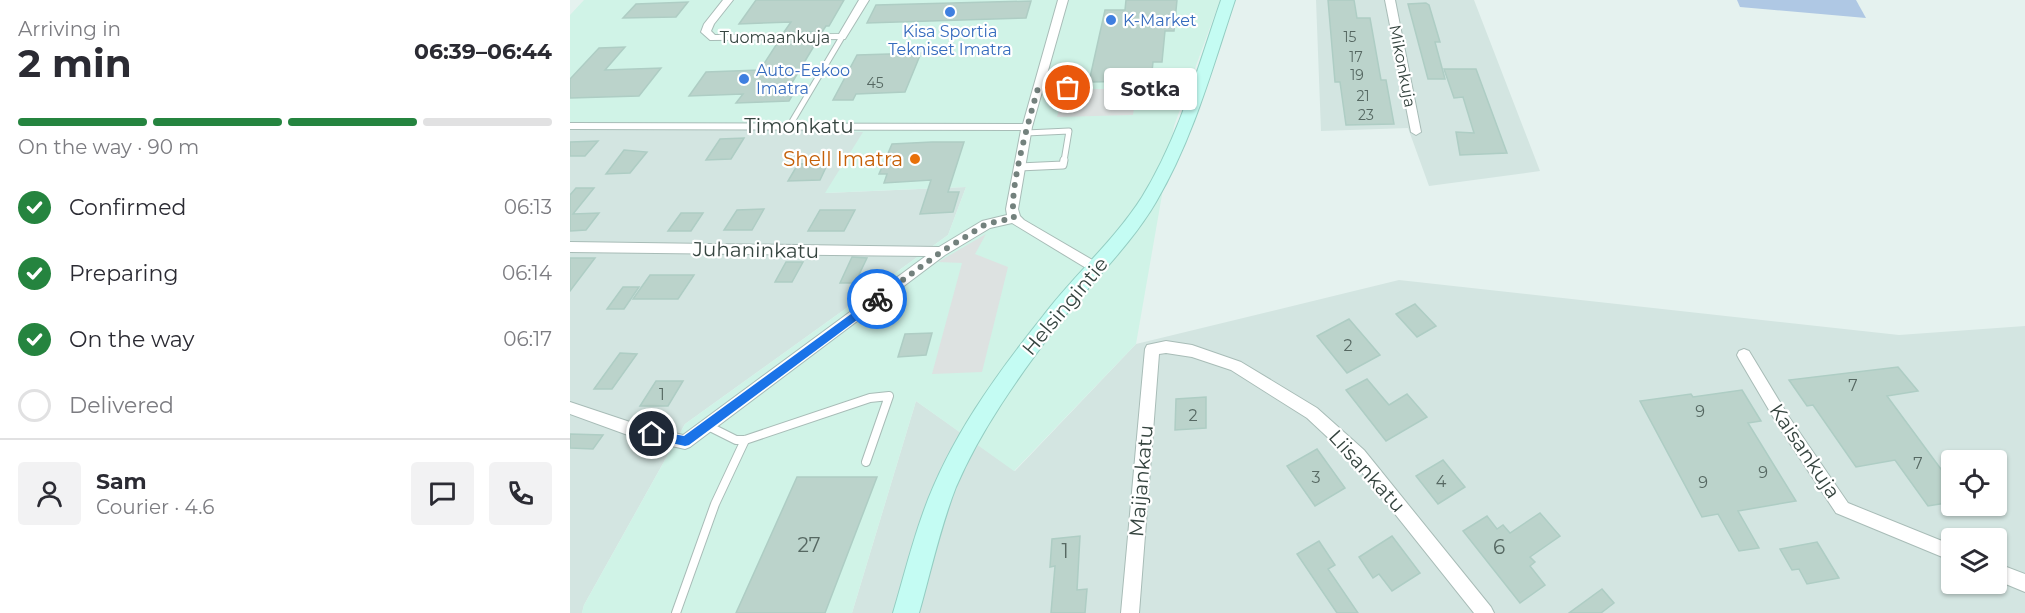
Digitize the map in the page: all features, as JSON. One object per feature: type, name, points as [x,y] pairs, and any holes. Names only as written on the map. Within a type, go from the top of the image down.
[{"type":"main road","name":"Helsingintie","points":[[906,613],[935,512],[957,461],[985,411],[1020,360],[1135,220],[1166,167],[1185,124],[1228,0]]},
{"type":"street","name":"Tuomaankuja","points":[[728,0],[709,24],[706,32],[713,38],[842,37],[864,0]]},
{"type":"street","points":[[1014,218],[1012,209],[1027,130],[1063,0]]},
{"type":"street","name":"Mikonkuja","points":[[1390,0],[1416,132]]},
{"type":"street","name":"Timonkatu","points":[[570,126],[790,125],[1027,130]]},
{"type":"street","points":[[570,408],[636,431],[685,442],[941,252],[986,224],[1014,218],[1096,268]]},
{"type":"street","name":"Juhaninkatu","points":[[570,247],[941,252]]},
{"type":"street","name":"Liisankatu","points":[[1152,349],[1166,347],[1192,351],[1236,366],[1312,413],[1358,455],[1485,613]]},
{"type":"street","name":"Maijankatu","points":[[1130,613],[1152,349]]},
{"type":"street","name":"Kaisankuja","points":[[1743,355],[1784,422],[1842,508],[1941,548]]},
{"type":"street","points":[[2007,576],[2025,583]]},
{"type":"lane","points":[[790,125],[842,37]]},
{"type":"lane","points":[[1038,88],[1068,88]]},
{"type":"lane","points":[[1019,167],[1063,165],[1069,131],[1027,130]]},
{"type":"lane","points":[[706,425],[736,440],[745,440],[870,398],[889,396],[866,462]]},
{"type":"lane","points":[[676,613],[715,504],[745,440]]},
{"type":"shaded area","points":[[584,0],[1220,0],[1174,126],[1136,344],[1014,471],[916,401],[852,613],[582,613],[584,605],[685,424],[948,235],[966,187],[825,193],[863,132],[570,122],[570,15]]},
{"type":"shaded area","points":[[1316,0],[1474,0],[1540,171],[1429,186],[1408,128],[1321,131]]},
{"type":"shaded area","points":[[1737,0],[1856,0],[1866,18],[1740,7]]},
{"type":"shaded area","points":[[1137,88],[1133,115],[1057,117],[1064,90]]},
{"type":"shaded area","points":[[570,122],[864,132],[826,193],[966,187],[948,235],[685,424],[584,605],[582,613],[570,613]]},
{"type":"shaded area","points":[[986,234],[975,254],[1008,267],[982,372],[932,374],[962,263],[938,262]]},
{"type":"shaded area","points":[[1399,280],[1899,335],[2025,326],[2025,613],[852,613],[916,401],[1015,471],[1136,344]]},
{"type":"building","points":[[756,0],[844,0],[829,26],[826,26],[822,32],[784,32],[791,22],[739,24]]},
{"type":"building","points":[[1126,0],[1177,0],[1174,31],[1165,31],[1162,62],[1153,62],[1151,81],[1089,82],[1105,10],[1125,10]]},
{"type":"building","points":[[1328,0],[1354,0],[1357,18],[1370,18],[1381,80],[1386,80],[1394,124],[1346,125],[1340,82],[1335,82]]},
{"type":"building","name":"Kisa Sportia Tekniset Imatra","points":[[1031,1],[1026,18],[867,23],[876,5]]},
{"type":"building","points":[[688,2],[676,17],[623,18],[636,4]]},
{"type":"building","points":[[1426,3],[1429,5],[1440,42],[1435,42],[1445,79],[1428,79],[1408,4]]},
{"type":"building","name":"Auto-Eekoo Imatra","points":[[817,41],[790,86],[798,86],[789,101],[736,103],[743,94],[689,96],[706,72],[760,70],[778,42]]},
{"type":"building","points":[[625,47],[605,70],[661,68],[639,96],[570,98],[570,79],[599,48]]},
{"type":"building","points":[[921,53],[905,92],[856,94],[853,100],[833,100],[857,55]]},
{"type":"building","points":[[1444,69],[1476,69],[1507,153],[1460,155],[1456,132],[1474,133],[1463,97],[1454,98]]},
{"type":"building","points":[[744,138],[731,159],[706,160],[720,139]]},
{"type":"building","points":[[598,141],[585,156],[570,156],[570,142]]},
{"type":"building","points":[[964,142],[948,192],[959,192],[953,212],[920,214],[931,180],[884,183],[887,174],[879,174],[892,144]]},
{"type":"building","points":[[624,150],[647,152],[630,173],[606,174]]},
{"type":"building","points":[[828,163],[820,180],[788,181],[798,164]]},
{"type":"building","points":[[576,188],[594,188],[573,214],[599,213],[586,230],[570,231],[570,195]]},
{"type":"building","points":[[764,209],[752,230],[724,230],[737,210]]},
{"type":"building","points":[[820,210],[855,210],[844,231],[808,231]]},
{"type":"building","points":[[681,213],[703,213],[691,231],[668,231]]},
{"type":"building","points":[[852,257],[867,258],[855,283],[840,283]]},
{"type":"building","points":[[570,258],[595,258],[570,291]]},
{"type":"building","points":[[786,262],[803,262],[792,282],[775,282]]},
{"type":"building","points":[[650,275],[694,275],[678,299],[633,299]]},
{"type":"building","points":[[623,287],[639,287],[624,309],[607,309]]},
{"type":"building","points":[[1415,304],[1436,326],[1417,337],[1396,314]]},
{"type":"building","points":[[1349,319],[1380,355],[1347,373],[1317,336]]},
{"type":"building","points":[[932,333],[926,355],[898,357],[905,334]]},
{"type":"building","points":[[620,353],[637,354],[612,389],[594,389]]},
{"type":"building","points":[[1898,367],[1918,391],[1887,396],[1941,469],[1941,504],[1928,506],[1895,460],[1856,467],[1813,405],[1807,406],[1789,380]]},
{"type":"building","points":[[1367,379],[1389,405],[1407,394],[1427,417],[1386,441],[1346,390]]},
{"type":"building","points":[[656,381],[683,381],[668,406],[640,406]]},
{"type":"building","points":[[1742,390],[1761,421],[1748,423],[1796,501],[1738,511],[1759,548],[1739,551],[1718,514],[1702,517],[1640,401]]},
{"type":"building","points":[[1206,397],[1206,428],[1175,430],[1176,399]]},
{"type":"building","points":[[570,434],[603,435],[593,449],[570,448]]},
{"type":"building","points":[[1317,449],[1345,488],[1315,506],[1287,466]]},
{"type":"building","points":[[1443,460],[1465,487],[1438,504],[1416,476]]},
{"type":"building","points":[[797,477],[877,477],[825,613],[736,613]]},
{"type":"building","points":[[1540,513],[1560,536],[1530,557],[1535,562],[1530,566],[1545,585],[1520,603],[1463,531],[1487,516],[1497,529],[1503,525],[1510,533]]},
{"type":"building","points":[[1080,536],[1077,590],[1087,589],[1085,613],[1051,613],[1055,566],[1050,567],[1052,539]]},
{"type":"building","points":[[1392,536],[1420,573],[1392,591],[1379,574],[1373,578],[1359,557]]},
{"type":"building","points":[[1319,541],[1335,565],[1328,569],[1358,613],[1337,613],[1297,554]]},
{"type":"building","points":[[1817,542],[1839,578],[1807,584],[1799,569],[1792,570],[1780,549]]},
{"type":"building","points":[[1602,589],[1614,603],[1601,613],[1569,613]]},
{"type":"way so far","points":[[877,299],[941,252],[986,224],[1014,218],[1012,209],[1017,181],[1027,127],[1038,88],[1068,88]]},
{"type":"place","name":"Kisa Sportia Tekniset Imatra","points":[[950,12]]},
{"type":"place","name":"K-Market","points":[[1111,20]]},
{"type":"place","name":"Auto-Eekoo Imatra","points":[[744,79]]},
{"type":"place","name":"Sotka","points":[[1068,88]]},
{"type":"place","name":"Shell Imatra","points":[[915,159]]},
{"type":"route","points":[[652,434],[685,442],[877,299]]}]
